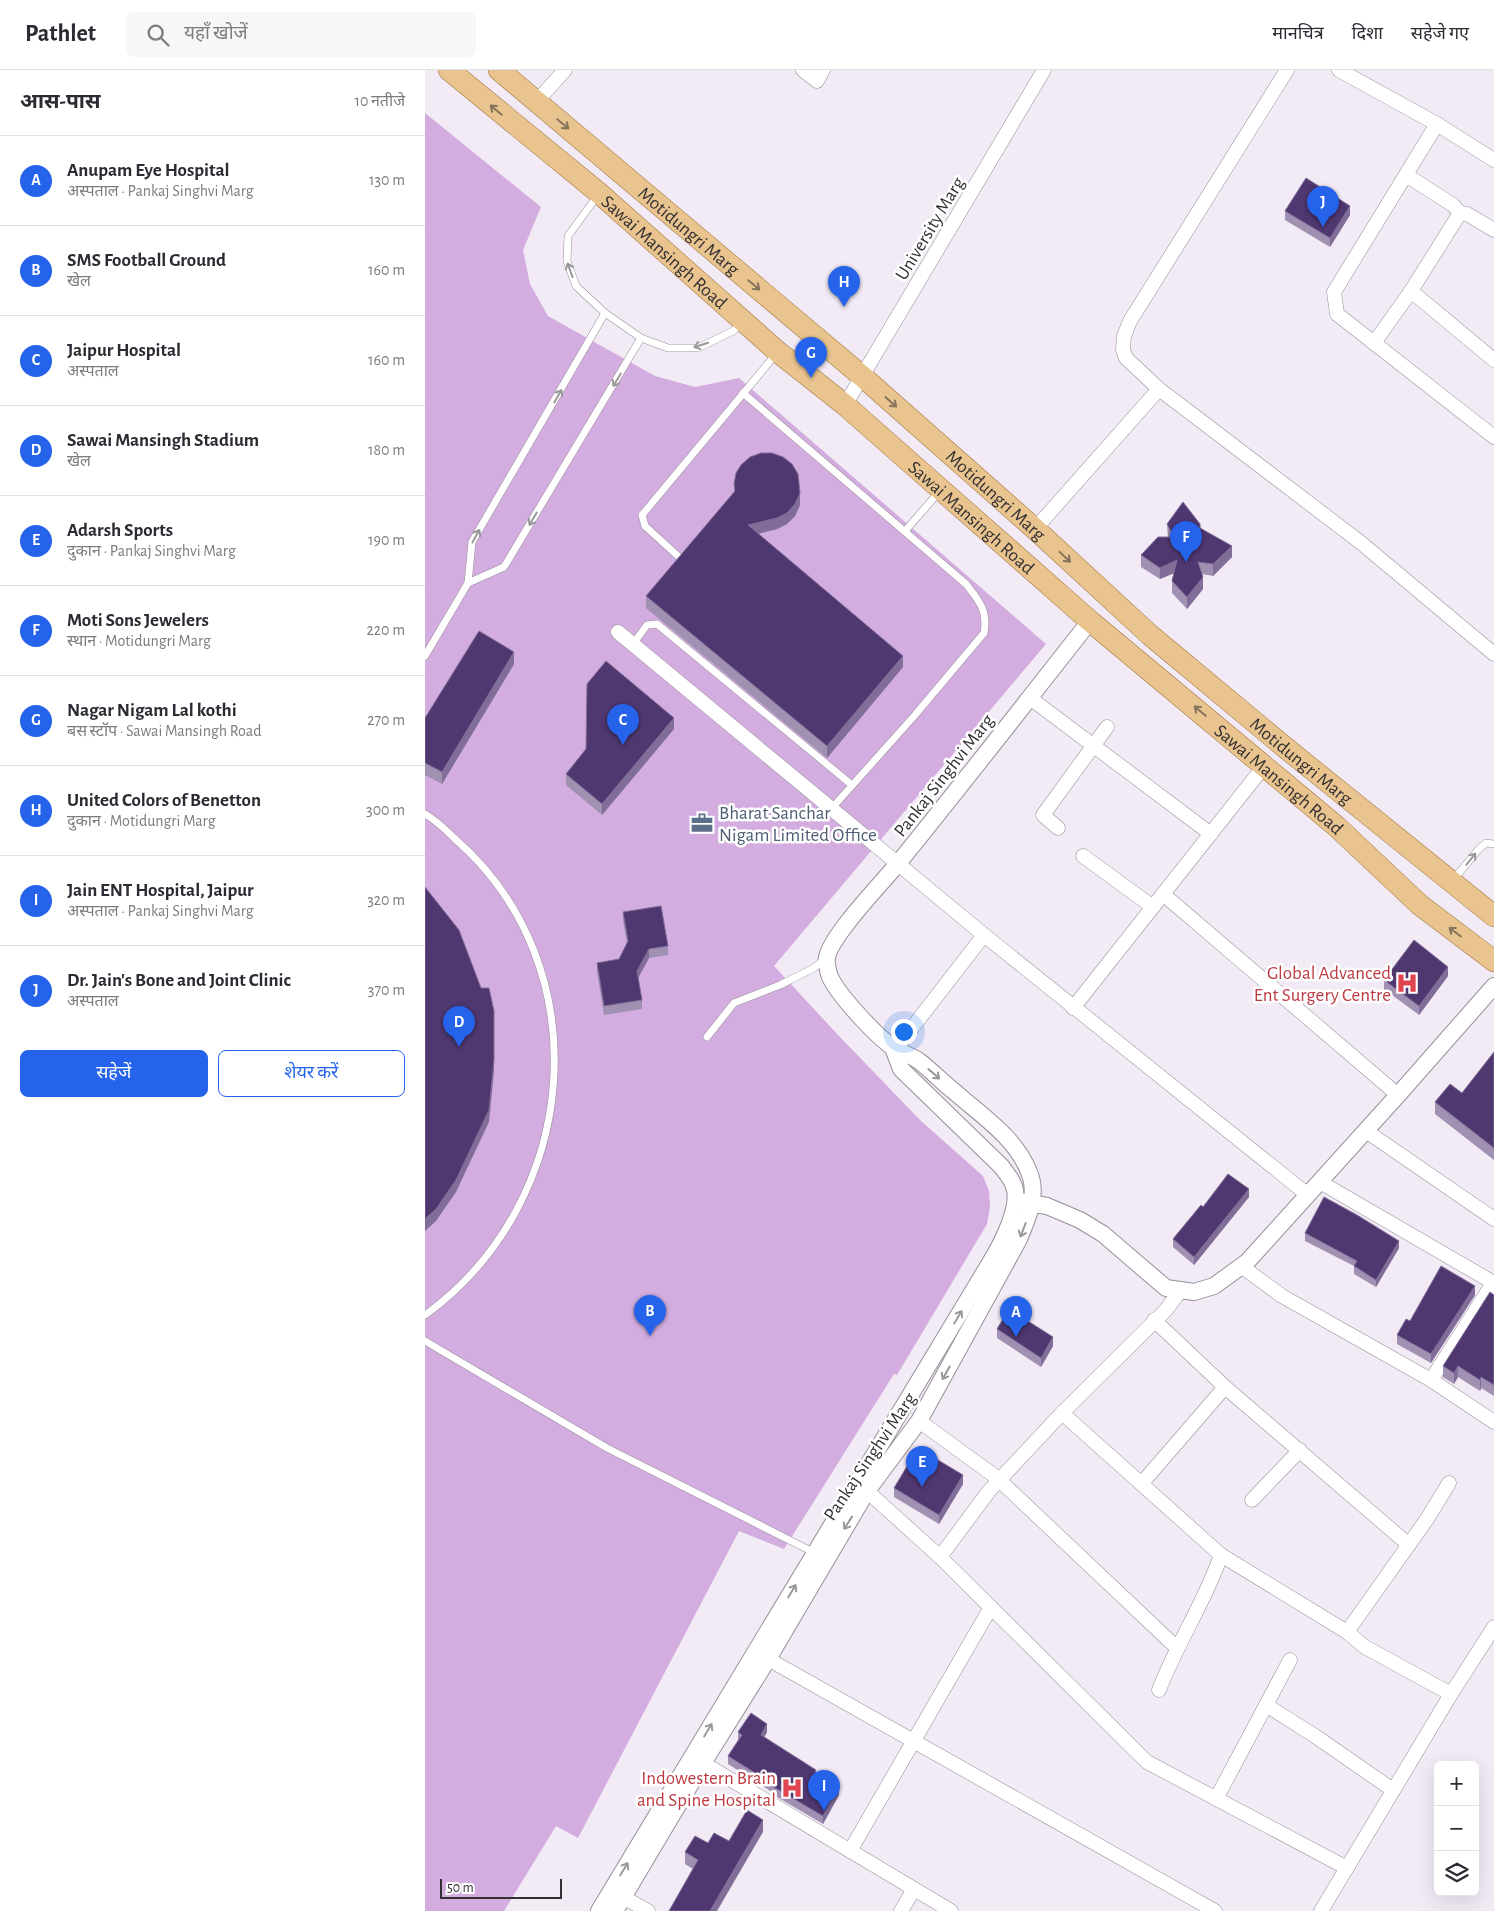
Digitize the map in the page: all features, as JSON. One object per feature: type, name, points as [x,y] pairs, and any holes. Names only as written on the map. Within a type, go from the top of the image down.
[{"type":"main road","name":"Sawai Mansingh Road","points":[[449,70],[599,193],[743,322],[845,405],[1090,621],[1336,826],[1420,905],[1494,961]]},
{"type":"main road","name":"Motidungri Marg","points":[[499,70],[863,377],[1035,529],[1150,635],[1294,755],[1494,916]]},
{"type":"street","points":[[537,101],[565,70]]},
{"type":"street","points":[[803,70],[820,76]]},
{"type":"street","name":"University Marg","points":[[845,405],[1045,70]]},
{"type":"street","points":[[1287,70],[1130,320],[1124,336],[1123,350],[1126,358],[1159,389],[1360,542],[1494,654]]},
{"type":"street","points":[[1339,70],[1437,124],[1494,160]]},
{"type":"street","points":[[1437,124],[1335,292],[1337,314],[1494,437]]},
{"type":"street","points":[[1406,175],[1453,206],[1460,213],[1467,214],[1494,230]]},
{"type":"street","points":[[1373,342],[1411,291],[1460,213]]},
{"type":"street","points":[[1411,291],[1494,360]]},
{"type":"street","points":[[1035,529],[1159,389]]},
{"type":"street","name":"Pankaj Singhvi Marg","points":[[599,1911],[762,1656],[862,1487],[902,1409],[998,1250],[1024,1202],[1033,1193],[1030,1172],[1006,1136],[918,1060],[893,1048],[841,994],[829,975],[827,958],[831,946],[843,928],[899,863],[1090,621]]},
{"type":"street","points":[[618,632],[899,863],[983,935],[1308,1195]]},
{"type":"street","points":[[1030,698],[1211,834]]},
{"type":"street","points":[[1058,828],[1043,815],[1107,727]]},
{"type":"street","points":[[1073,1008],[1265,766]]},
{"type":"street","points":[[1083,856],[1153,907]]},
{"type":"street","points":[[1163,894],[1398,1095]]},
{"type":"street","points":[[893,1048],[898,1046],[983,935]]},
{"type":"street","points":[[1024,1202],[1047,1206],[1080,1220],[1103,1234],[1166,1288],[1194,1292],[1214,1286],[1241,1266],[1308,1195],[1494,986]]},
{"type":"street","name":"Pankaj Singhvi Marg","points":[[762,1656],[815,1553],[862,1487],[919,1421],[1018,1241],[1024,1202],[1014,1185],[1002,1167],[901,1068],[893,1048]]},
{"type":"street","points":[[1366,1131],[1494,1219]]},
{"type":"street","points":[[1319,1182],[1493,1283],[1431,1380]]},
{"type":"street","points":[[1241,1266],[1282,1296],[1431,1380],[1494,1422]]},
{"type":"street","points":[[940,1557],[989,1491],[1062,1413],[1165,1310],[1179,1291]]},
{"type":"street","points":[[1154,1320],[1225,1387],[1409,1545]]},
{"type":"street","points":[[1142,1483],[1225,1387]]},
{"type":"street","points":[[902,1409],[999,1480],[1177,1648]]},
{"type":"street","points":[[1062,1413],[1221,1555],[1347,1632],[1365,1647],[1451,1694]]},
{"type":"street","points":[[1252,1500],[1300,1450]]},
{"type":"street","points":[[1347,1632],[1409,1545],[1449,1483]]},
{"type":"street","points":[[862,1487],[940,1557],[1147,1762],[1347,1868]]},
{"type":"street","points":[[1159,1690],[1177,1648],[1213,1578],[1221,1555]]},
{"type":"street","points":[[850,1851],[991,1607]]},
{"type":"street","points":[[1321,1911],[1451,1694],[1494,1627]]},
{"type":"street","points":[[762,1656],[1215,1911]]},
{"type":"street","points":[[1216,1799],[1290,1660]]},
{"type":"street","points":[[1266,1705],[1393,1790]]},
{"type":"street","points":[[697,1759],[951,1911]]},
{"type":"street","name":"Pankaj Singhvi Marg","points":[[619,1904],[697,1759]]},
{"type":"street","points":[[901,1911],[914,1889]]},
{"type":"street","points":[[619,1904],[649,1911]]},
{"type":"lane","points":[[599,193],[568,236],[567,261],[576,286],[605,313],[641,338],[668,348],[698,348],[733,331],[743,322]]},
{"type":"lane","points":[[425,656],[468,583],[472,542],[605,313]]},
{"type":"lane","points":[[468,583],[504,567],[641,338]]},
{"type":"lane","points":[[679,557],[645,526],[642,515],[778,352]]},
{"type":"lane","points":[[743,393],[967,584],[982,606],[986,622],[984,633],[915,715],[832,808]]},
{"type":"lane","points":[[905,531],[941,489]]},
{"type":"lane","points":[[633,644],[647,625],[657,624],[852,785]]},
{"type":"lane","points":[[425,814],[465,847],[491,874],[508,898],[520,920],[532,946],[547,993],[552,1019],[555,1057],[552,1107],[546,1136],[538,1163],[523,1199],[507,1228],[484,1260],[454,1292],[425,1315]]},
{"type":"lane","points":[[1452,882],[1479,848],[1486,843],[1494,844]]},
{"type":"lane","points":[[707,1037],[734,1003],[780,986],[814,968],[827,958]]},
{"type":"lane","points":[[425,1341],[607,1448],[815,1553]]},
{"type":"shaded area","points":[[425,113],[541,207],[523,250],[530,284],[548,316],[655,376],[695,387],[739,378],[1046,644],[774,966],[920,1120],[983,1176],[989,1191],[990,1207],[987,1224],[897,1375],[894,1374],[784,1549],[739,1531],[578,1838],[556,1826],[504,1911],[425,1911]]},
{"type":"building","points":[[1306,178],[1350,206],[1330,238],[1285,211]]},
{"type":"building","points":[[761,453],[772,453],[783,457],[792,464],[798,474],[800,493],[795,504],[787,513],[777,518],[748,525],[903,656],[827,746],[646,596],[735,491],[736,473],[741,465],[750,457]]},
{"type":"building","points":[[1183,502],[1200,524],[1200,528],[1232,546],[1213,564],[1198,562],[1203,577],[1187,597],[1172,581],[1177,560],[1160,568],[1141,555],[1158,537],[1174,537],[1167,524]]},
{"type":"building","points":[[479,631],[514,652],[442,772],[425,763],[425,718]]},
{"type":"building","points":[[606,661],[674,718],[602,804],[566,774],[586,749],[587,684]]},
{"type":"building","points":[[425,887],[459,930],[481,988],[489,988],[494,1011],[494,1060],[489,1110],[456,1180],[436,1209],[425,1219]]},
{"type":"building","points":[[661,906],[668,946],[649,949],[637,971],[642,1000],[604,1006],[597,963],[619,959],[628,941],[623,912]]},
{"type":"building","points":[[1414,940],[1448,967],[1419,1006],[1384,980]]},
{"type":"building","points":[[1494,1052],[1494,1148],[1435,1102],[1450,1084],[1462,1093]]},
{"type":"building","points":[[1228,1174],[1249,1189],[1194,1257],[1173,1239],[1201,1205],[1203,1207]]},
{"type":"building","points":[[1324,1197],[1399,1241],[1376,1280],[1354,1266],[1357,1261],[1305,1233]]},
{"type":"building","points":[[1441,1266],[1475,1286],[1431,1354],[1397,1335],[1406,1319],[1410,1321]]},
{"type":"building","points":[[1490,1292],[1494,1295],[1494,1385],[1481,1377],[1480,1380],[1458,1366],[1454,1373],[1443,1366]]},
{"type":"building","points":[[1009,1309],[1053,1337],[1041,1358],[997,1329]]},
{"type":"building","points":[[918,1448],[963,1475],[939,1515],[894,1488]]},
{"type":"building","points":[[751,1713],[767,1724],[761,1735],[839,1786],[823,1816],[772,1786],[773,1784],[728,1756],[742,1735],[738,1732]]},
{"type":"building","points":[[747,1810],[763,1820],[710,1911],[669,1911],[698,1860],[685,1852],[695,1836],[708,1843],[714,1833],[729,1841]]},
{"type":"place","name":"Dr. Jain's Bone and Joint Clinic","points":[[1323,227]]},
{"type":"place","name":"United Colors of Benetton","points":[[844,307]]},
{"type":"place","name":"Nagar Nigam Lal kothi","points":[[811,378]]},
{"type":"place","name":"Moti Sons Jewelers","points":[[1186,562]]},
{"type":"place","name":"Jaipur Hospital","points":[[623,745]]},
{"type":"place","name":"Bharat Sanchar Nigam Limited Office","points":[[702,823]]},
{"type":"place","name":"Global Advanced Ent Surgery Centre","points":[[1407,983]]},
{"type":"place","name":"Sawai Mansingh Stadium","points":[[459,1047]]},
{"type":"place","name":"SMS Football Ground","points":[[650,1336]]},
{"type":"place","name":"Anupam Eye Hospital","points":[[1016,1337]]},
{"type":"place","name":"Adarsh Sports","points":[[922,1487]]},
{"type":"place","name":"Indowestern Brain and Spine Hospital","points":[[792,1788]]},
{"type":"place","name":"Jain ENT Hospital, Jaipur","points":[[824,1811]]}]
